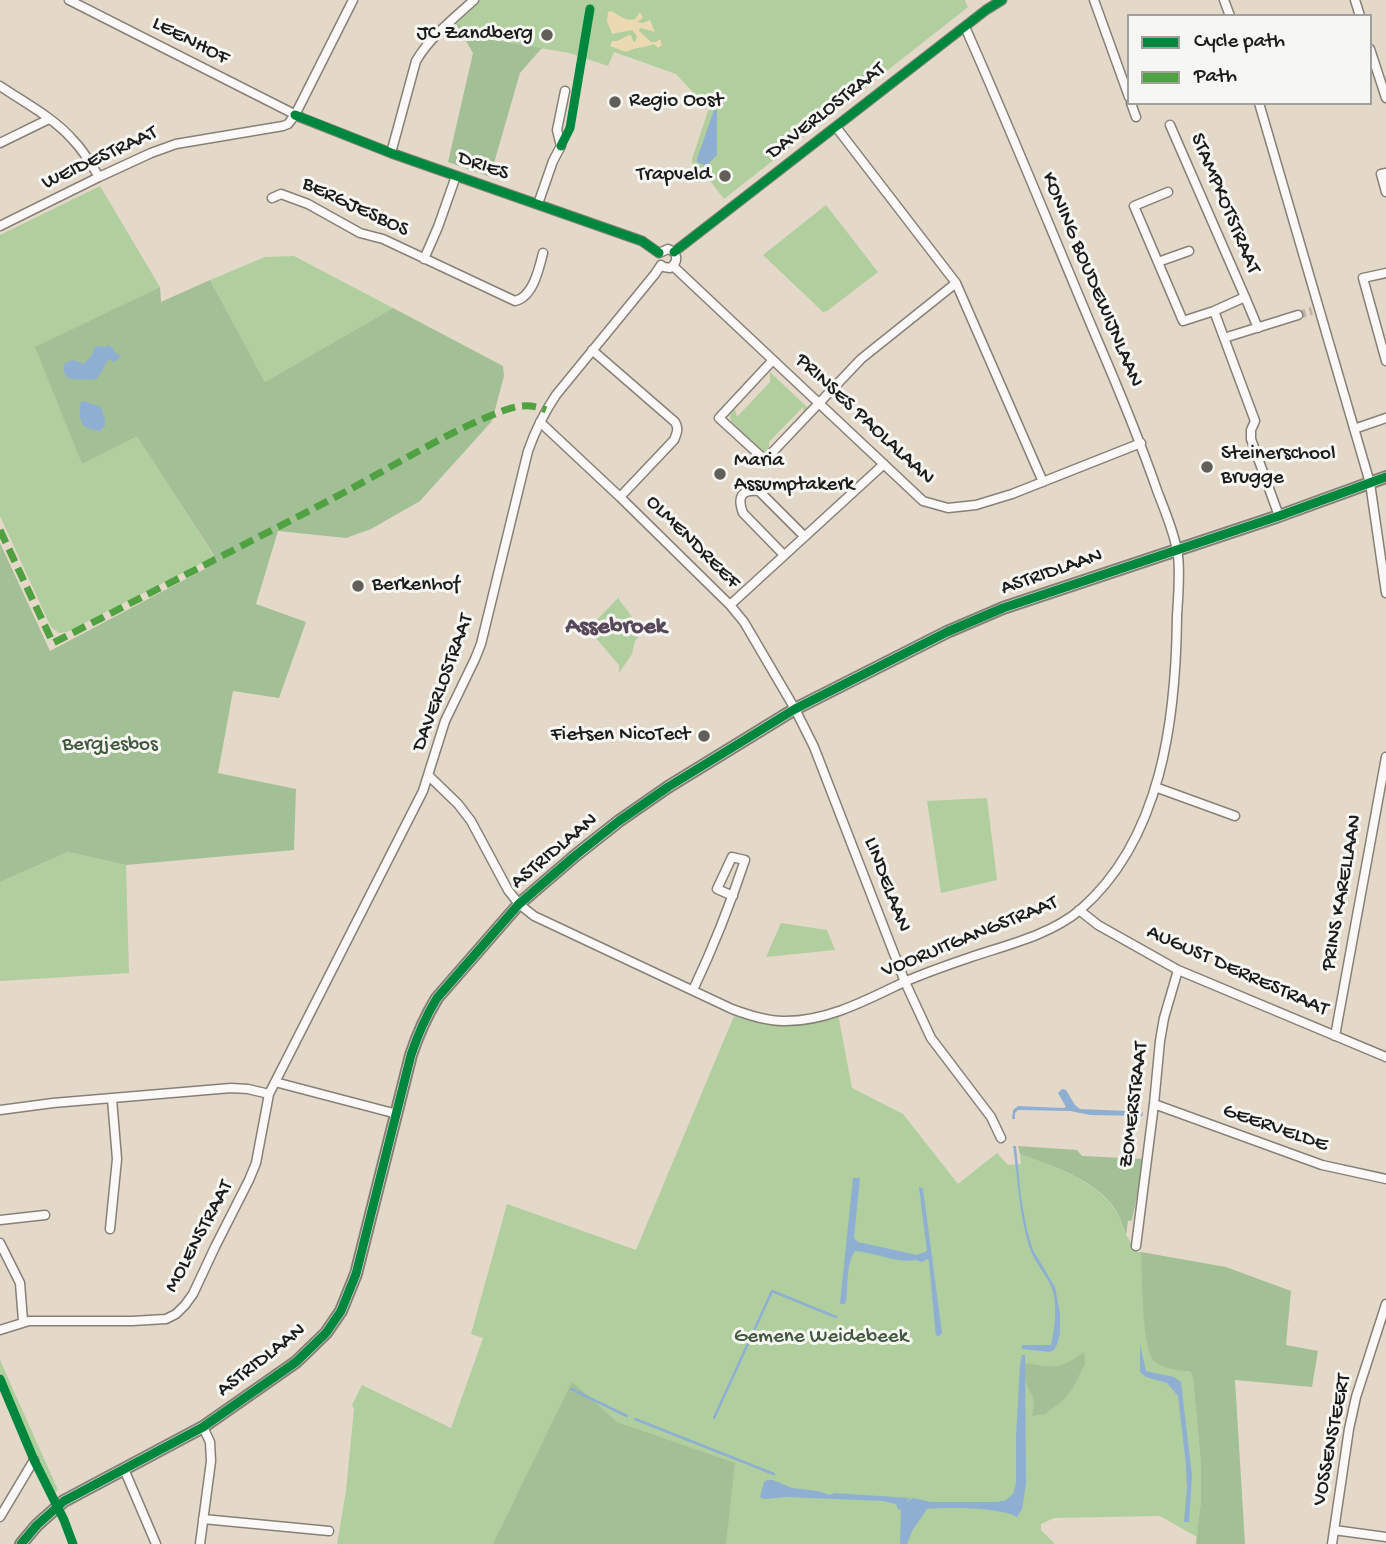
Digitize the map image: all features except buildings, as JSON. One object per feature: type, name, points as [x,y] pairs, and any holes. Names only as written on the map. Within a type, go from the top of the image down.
[{"type":"main road","name":"ASTRIDLAAN","points":[[21,1544],[64,1502],[203,1427],[296,1362],[318,1342],[335,1320],[356,1273],[411,1055],[428,1013],[445,989],[519,904],[619,821],[668,787],[795,709],[947,632],[1003,608],[1279,516],[1386,477]]},
{"type":"street","name":"LEENHOF","points":[[69,0],[295,115]]},
{"type":"street","points":[[295,115],[353,0]]},
{"type":"street","points":[[391,153],[416,61],[432,39],[474,0]]},
{"type":"street","name":"DAVERLOSTRAAT","points":[[674,252],[1002,0]]},
{"type":"street","points":[[1094,0],[1127,91]]},
{"type":"street","name":"KONING BOUDEWIJNLAAN","points":[[965,27],[1141,443],[1177,550]]},
{"type":"street","points":[[1373,66],[1386,98]]},
{"type":"street","points":[[0,86],[49,119],[71,138],[99,177]]},
{"type":"street","points":[[538,204],[561,146],[557,130],[565,91]]},
{"type":"street","points":[[1132,105],[1136,117]]},
{"type":"street","points":[[1260,105],[1315,310],[1370,483],[1386,593]]},
{"type":"street","name":"DRIES","points":[[295,115],[391,153],[642,241],[660,253]]},
{"type":"street","name":"WEIDESTRAAT","points":[[0,226],[151,153],[176,144],[283,126],[295,115]]},
{"type":"street","points":[[0,143],[49,119]]},
{"type":"street","name":"STAMPKOTSTRAAT","points":[[1170,125],[1258,328]]},
{"type":"street","points":[[836,127],[956,283],[1043,482]]},
{"type":"street","points":[[1386,173],[1381,174],[1386,192]]},
{"type":"street","name":"BERGJESBOS","points":[[424,259],[456,176]]},
{"type":"street","points":[[1168,192],[1134,206],[1183,321],[1245,297]]},
{"type":"street","name":"BERGJESBOS","points":[[272,198],[281,194],[308,204],[360,233],[383,239],[515,301],[529,291],[543,253]]},
{"type":"street","points":[[665,249],[674,252],[676,261],[673,266],[667,268],[661,265],[658,259],[660,253],[665,249]]},
{"type":"street","points":[[1158,262],[1189,251]]},
{"type":"street","name":"DAVERLOSTRAAT","points":[[275,1082],[429,775],[446,721],[481,644],[528,451],[540,422],[556,395],[661,265]]},
{"type":"street","name":"PRINSES PAOLALAAN","points":[[673,266],[923,501],[948,508],[976,505],[1013,494],[1141,443]]},
{"type":"street","points":[[1386,273],[1363,278],[1382,332],[1386,361]]},
{"type":"street","points":[[773,360],[719,418],[765,460],[861,359],[956,283]]},
{"type":"street","points":[[1214,311],[1255,421],[1251,439],[1279,516]]},
{"type":"street","points":[[1224,338],[1298,315]]},
{"type":"street","points":[[592,350],[675,422],[678,430],[674,440],[620,497]]},
{"type":"street","points":[[1354,429],[1386,418]]},
{"type":"street","name":"OLMENDREEF","points":[[540,422],[730,605],[744,622],[795,709]]},
{"type":"street","points":[[730,605],[884,464]]},
{"type":"street","points":[[784,555],[743,513],[740,498],[744,492],[759,491],[804,536]]},
{"type":"street","name":"VOORUITGANGSTRAAT","points":[[519,904],[542,921],[741,1013],[783,1021],[828,1015],[905,982],[1055,925],[1079,910],[1104,884],[1123,858],[1155,787],[1163,759],[1173,695],[1177,550]]},
{"type":"street","name":"LINDELAAN","points":[[795,709],[814,747],[905,982],[931,1038],[991,1118],[1001,1138]]},
{"type":"street","name":"PRINS KARELLAAN","points":[[1335,1036],[1386,757]]},
{"type":"street","points":[[429,775],[471,821],[508,890],[519,904]]},
{"type":"street","points":[[1155,787],[1235,816]]},
{"type":"street","points":[[693,990],[733,897],[744,860],[732,857],[717,889],[733,897]]},
{"type":"street","name":"AUGUST DERRESTRAAT","points":[[1079,910],[1098,925],[1178,970],[1386,1057]]},
{"type":"street","name":"ZOMERSTRAAT","points":[[1136,1246],[1160,1041],[1178,970]]},
{"type":"street","points":[[275,1082],[397,1114]]},
{"type":"street","name":"MOLENSTRAAT","points":[[0,1330],[23,1321],[155,1321],[176,1314],[186,1305],[249,1181],[256,1163],[270,1094],[275,1082]]},
{"type":"street","points":[[0,1110],[231,1088],[270,1094]]},
{"type":"street","points":[[110,1229],[117,1159],[112,1099]]},
{"type":"street","name":"GEERVELDE","points":[[1154,1104],[1322,1165],[1386,1179]]},
{"type":"street","points":[[0,1220],[46,1215]]},
{"type":"street","points":[[0,1243],[20,1283],[23,1321]]},
{"type":"street","name":"VOSSENSTEERT","points":[[1332,1544],[1356,1397],[1386,1304]]},
{"type":"street","points":[[200,1544],[211,1449],[203,1427]]},
{"type":"street","points":[[0,1517],[34,1460]]},
{"type":"street","points":[[124,1469],[156,1544]]},
{"type":"street","points":[[203,1519],[329,1531]]},
{"type":"street","points":[[1334,1530],[1386,1537]]},
{"type":"green space","points":[[479,0],[965,0],[968,7],[724,199],[697,164],[692,167],[692,159],[709,108],[706,109],[676,74],[614,52],[608,66],[569,53],[487,39],[455,22]]},
{"type":"green space","points":[[455,22],[487,39],[542,48],[520,73],[490,177],[448,162],[473,53]]},
{"type":"green space","points":[[100,186],[160,287],[36,347],[82,464],[137,435],[214,557],[67,632],[59,633],[51,627],[0,516],[0,235]]},
{"type":"green space","points":[[826,205],[878,272],[823,312],[763,255]]},
{"type":"green space","points":[[294,256],[393,308],[265,382],[210,280],[265,257]]},
{"type":"green space","name":"Bergjesbos","points":[[210,280],[265,382],[393,308],[503,366],[504,376],[492,421],[420,501],[371,529],[346,538],[278,531],[256,604],[306,622],[279,698],[233,691],[218,773],[296,789],[294,850],[126,865],[68,852],[0,882],[0,543],[50,651],[218,562],[137,436],[82,464],[35,347],[160,287],[161,302]]},
{"type":"green space","points":[[770,372],[808,408],[804,414],[803,407],[769,442],[769,450],[762,452],[731,421],[730,415],[735,409],[737,417],[770,382]]},
{"type":"green space","points":[[618,598],[643,632],[635,641],[632,654],[619,673],[619,665],[588,629]]},
{"type":"green space","points":[[987,798],[997,880],[941,893],[927,801]]},
{"type":"green space","points":[[68,852],[126,865],[129,973],[0,981],[0,882]]},
{"type":"green space","points":[[781,923],[827,930],[835,950],[766,957]]},
{"type":"green space","name":"Gemene Weidebeek","points":[[838,1014],[852,1088],[903,1114],[958,1184],[997,1153],[1008,1165],[1021,1164],[1020,1154],[1087,1183],[1109,1202],[1117,1213],[1128,1238],[1137,1252],[1141,1252],[1147,1343],[1163,1366],[1190,1372],[1193,1378],[1201,1465],[1197,1537],[1160,1516],[1054,1518],[1041,1524],[1041,1530],[1055,1544],[337,1544],[346,1491],[354,1409],[352,1405],[362,1385],[451,1428],[483,1338],[471,1334],[507,1204],[636,1250],[734,1016],[761,1023],[788,1025],[806,1024]]},
{"type":"green space","points":[[1018,1146],[1077,1150],[1082,1156],[1145,1159],[1132,1220],[1128,1221],[1126,1235],[1118,1214],[1100,1192],[1075,1176],[1020,1154]]},
{"type":"green space","points":[[1141,1252],[1226,1267],[1291,1291],[1286,1345],[1318,1351],[1312,1387],[1235,1380],[1245,1544],[1196,1544],[1201,1499],[1201,1465],[1193,1378],[1190,1372],[1157,1364],[1150,1354],[1143,1310]]},
{"type":"green space","points":[[1084,1352],[1085,1364],[1071,1391],[1045,1414],[1032,1416],[1034,1404],[1025,1381],[1024,1363],[1062,1365]]},
{"type":"green space","points":[[0,1360],[58,1490],[53,1494],[15,1410],[0,1372]]},
{"type":"green space","points":[[572,1382],[617,1422],[735,1463],[726,1544],[493,1544]]},
{"type":"sand","points":[[608,12],[629,20],[635,19],[640,12],[643,18],[637,22],[650,20],[655,32],[640,28],[639,31],[651,42],[660,39],[662,45],[658,48],[654,44],[626,52],[610,46],[612,41],[629,35],[635,42],[637,36],[632,30],[612,34],[607,21]]},
{"type":"water","points":[[714,110],[717,110],[717,155],[706,166],[697,162],[697,159]]},
{"type":"water","points":[[108,345],[121,355],[115,362],[109,359],[94,380],[72,379],[65,375],[65,363],[73,360],[84,364],[97,346]]},
{"type":"water","points":[[84,401],[101,407],[105,426],[100,431],[83,425],[80,407]]},
{"type":"water","points":[[1062,1089],[1066,1090],[1080,1109],[1138,1113],[1142,1111],[1143,1114],[1090,1115],[1070,1111],[1018,1110],[1015,1119],[1012,1119],[1013,1110],[1018,1106],[1066,1107],[1058,1093]]},
{"type":"water","points":[[1013,1146],[1016,1146],[1027,1230],[1033,1250],[1055,1287],[1060,1313],[1058,1342],[1050,1352],[1022,1349],[1022,1345],[1051,1345],[1055,1307],[1051,1286],[1028,1243]]},
{"type":"water","points":[[853,1178],[860,1178],[854,1238],[858,1242],[917,1255],[927,1251],[919,1187],[923,1189],[942,1333],[939,1336],[936,1335],[927,1259],[922,1262],[909,1261],[855,1251],[849,1269],[846,1302],[840,1304]]},
{"type":"water","points":[[1140,1344],[1146,1371],[1174,1377],[1181,1382],[1192,1476],[1189,1522],[1184,1522],[1186,1465],[1178,1396],[1167,1383],[1146,1377],[1140,1372]]},
{"type":"water","points":[[1022,1355],[1025,1355],[1026,1484],[1022,1509],[1017,1517],[999,1511],[927,1509],[912,1531],[907,1544],[900,1544],[901,1510],[896,1504],[883,1501],[760,1497],[764,1482],[773,1480],[792,1488],[830,1495],[834,1493],[910,1498],[906,1502],[913,1498],[931,1502],[1006,1500],[1013,1494],[1016,1483],[1016,1437]]},
{"type":"waterway","points":[[714,1418],[772,1291],[836,1317]]},
{"type":"waterway","points":[[571,1389],[627,1416]]},
{"type":"waterway","points":[[635,1419],[774,1474]]},
{"type":"tunnel","points":[[1298,315],[1312,311]]},
{"type":"marked path","points":[[0,530],[53,643],[484,418],[515,407],[531,406],[546,410]]},
{"type":"cycle path","points":[[674,252],[1002,0]]},
{"type":"cycle path","points":[[561,146],[570,128],[590,9]]},
{"type":"cycle path","points":[[295,115],[391,153],[642,241],[659,253]]},
{"type":"cycle path","points":[[21,1544],[37,1525],[64,1501],[203,1427],[296,1362],[326,1333],[341,1311],[356,1274],[411,1055],[422,1025],[437,998],[519,904],[619,821],[668,787],[795,709],[947,632],[1003,608],[1279,516],[1386,477]]},
{"type":"cycle path","points":[[0,1379],[73,1544]]},
{"type":"place","name":"JC Zandberg","points":[[547,35]]},
{"type":"place","name":"Regio Oost","points":[[615,102]]},
{"type":"place","name":"Trapveld","points":[[725,176]]},
{"type":"place","name":"Steinerschool Brugge","points":[[1207,467]]},
{"type":"place","name":"Maria Assumptakerk","points":[[720,474]]},
{"type":"place","name":"Berkenhof","points":[[358,586]]},
{"type":"place","name":"Fietsen NicoTect","points":[[704,736]]},
{"type":"district","name":"Assebroek","points":[[616,628]]}]
